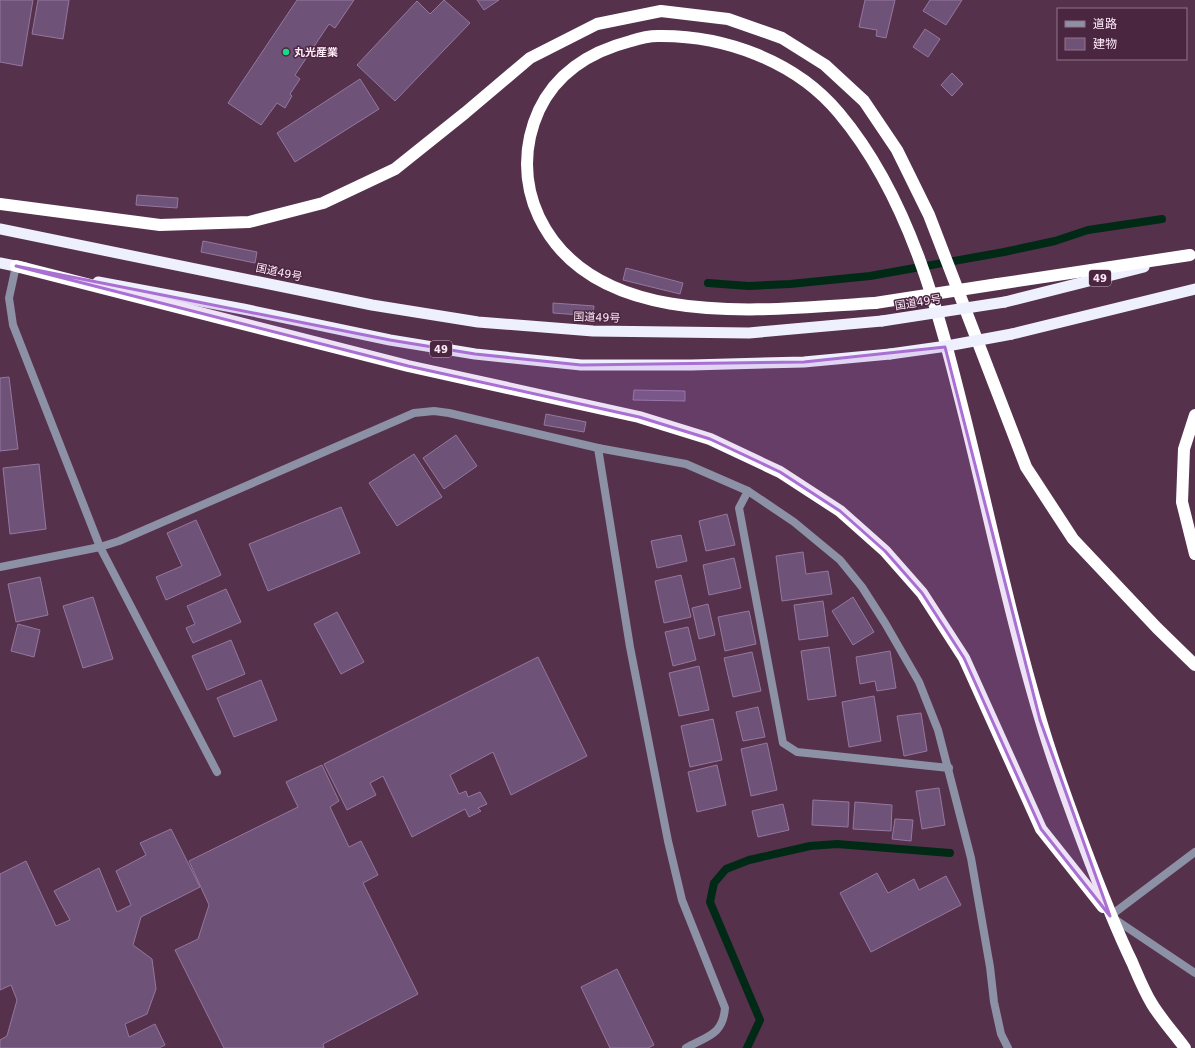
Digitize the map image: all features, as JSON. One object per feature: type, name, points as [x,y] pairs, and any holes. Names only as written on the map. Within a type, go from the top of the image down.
[{"type":"highway","points":[[0,204],[160,225],[248,222],[322,203],[395,169],[465,113],[530,58],[598,24],[661,11],[728,19],[782,38],[825,65],[864,101],[897,150],[929,214],[1026,467],[1073,539],[1157,628],[1195,665]]},
{"type":"highway","points":[[1185,1048],[1151,1002],[1110,916],[1040,720],[955,379],[923,271],[885,181],[843,118],[806,81],[734,45],[689,37],[652,36],[611,46],[584,58],[560,80],[540,108],[530,138],[526,169],[530,195],[541,221],[557,246],[586,272],[615,289],[674,304],[708,309],[763,309],[875,303],[998,284],[1193,254]]},
{"type":"highway","name":"国道49号","points":[[0,229],[372,305],[478,322],[593,331],[749,333],[882,321],[1005,302],[1193,254]]},
{"type":"highway","name":"49","points":[[0,263],[243,309],[390,340],[483,355],[581,365],[691,365],[804,362],[890,354],[947,346],[1012,334],[1195,288]]},
{"type":"highway","points":[[16,266],[408,366],[639,417],[710,439],[780,472],[840,511],[885,551],[922,593],[964,658],[1041,829],[1110,916]]},
{"type":"highway","points":[[1195,415],[1184,449],[1182,502],[1195,554]]},
{"type":"street","points":[[16,266],[9,298],[13,325],[100,547],[217,772]]},
{"type":"street","points":[[0,567],[100,547],[119,541],[414,413],[434,411],[449,413],[598,448],[686,464],[748,491],[794,522],[840,560],[862,587],[885,623],[918,682],[938,730],[949,768],[971,858],[990,967],[994,1002],[1001,1034],[1008,1048]]},
{"type":"street","points":[[598,448],[630,647],[668,841],[682,900],[725,1008],[724,1020],[720,1029],[686,1048]]},
{"type":"street","points":[[748,491],[739,508],[783,743],[797,752],[949,768]]},
{"type":"street","points":[[1195,852],[1110,916],[1195,973]]},
{"type":"highlighted area","points":[[16,266],[390,340],[475,354],[581,365],[804,362],[945,347],[1040,720],[1110,916],[1041,829],[964,658],[922,593],[885,551],[840,511],[780,472],[710,439],[639,417],[408,366]]},
{"type":"building","points":[[0,0],[33,0],[22,66],[0,62]]},
{"type":"building","points":[[38,0],[69,0],[63,39],[32,34]]},
{"type":"building","name":"丸光産業","points":[[297,0],[354,0],[335,28],[329,24],[295,75],[300,79],[290,94],[292,96],[285,108],[277,103],[261,125],[228,103]]},
{"type":"building","points":[[444,0],[470,23],[395,101],[357,65],[417,1],[430,14]]},
{"type":"building","points":[[477,0],[499,0],[484,10]]},
{"type":"building","points":[[865,0],[895,0],[886,38],[876,36],[877,30],[859,27]]},
{"type":"building","points":[[930,0],[962,0],[946,25],[923,11]]},
{"type":"building","points":[[925,29],[940,39],[928,57],[913,47]]},
{"type":"building","points":[[952,73],[963,84],[952,96],[941,85]]},
{"type":"building","points":[[360,79],[379,109],[295,162],[277,133]]},
{"type":"building","points":[[137,195],[178,198],[177,208],[136,205]]},
{"type":"building","points":[[203,241],[257,252],[255,263],[201,252]]},
{"type":"building","points":[[626,268],[683,283],[680,294],[623,280]]},
{"type":"building","points":[[553,303],[594,306],[593,316],[553,313]]},
{"type":"building","points":[[9,377],[18,449],[0,451],[0,378]]},
{"type":"building","points":[[634,390],[685,391],[685,401],[633,400]]},
{"type":"building","points":[[546,414],[586,422],[584,432],[544,425]]},
{"type":"building","points":[[456,435],[477,466],[444,489],[423,458]]},
{"type":"building","points":[[414,454],[442,497],[397,526],[369,483]]},
{"type":"building","points":[[39,464],[46,529],[10,534],[3,468]]},
{"type":"building","points":[[341,507],[360,553],[268,591],[249,544]]},
{"type":"building","points":[[727,514],[735,545],[706,551],[699,521]]},
{"type":"building","points":[[196,520],[221,575],[166,600],[156,577],[182,566],[167,533]]},
{"type":"building","points":[[681,535],[687,561],[657,568],[651,541]]},
{"type":"building","points":[[803,552],[806,574],[828,571],[832,594],[782,601],[776,556]]},
{"type":"building","points":[[734,558],[741,588],[709,595],[703,565]]},
{"type":"building","points":[[681,575],[691,617],[664,623],[655,581]]},
{"type":"building","points":[[40,577],[48,615],[16,622],[8,584]]},
{"type":"building","points":[[226,589],[241,622],[193,643],[186,628],[195,624],[187,606]]},
{"type":"building","points":[[93,597],[113,659],[83,668],[63,606]]},
{"type":"building","points":[[853,597],[874,632],[853,645],[832,611]]},
{"type":"building","points":[[823,601],[828,636],[799,640],[794,605]]},
{"type":"building","points":[[708,604],[715,635],[699,639],[692,608]]},
{"type":"building","points":[[749,611],[756,644],[725,651],[718,617]]},
{"type":"building","points":[[337,612],[364,662],[341,674],[314,624]]},
{"type":"building","points":[[18,624],[40,630],[34,657],[11,651]]},
{"type":"building","points":[[688,627],[696,660],[673,666],[665,632]]},
{"type":"building","points":[[231,640],[245,674],[207,690],[192,656]]},
{"type":"building","points":[[829,647],[836,696],[808,700],[801,651]]},
{"type":"building","points":[[890,651],[896,688],[877,691],[875,681],[860,684],[856,657]]},
{"type":"building","points":[[752,652],[761,691],[733,697],[724,658]]},
{"type":"building","points":[[538,657],[587,756],[511,795],[493,752],[450,775],[459,794],[466,791],[468,797],[480,792],[487,804],[478,808],[481,811],[469,817],[465,809],[412,837],[383,776],[370,783],[376,795],[347,810],[324,764]]},
{"type":"building","points":[[699,666],[709,710],[679,716],[669,673]]},
{"type":"building","points":[[261,680],[277,720],[234,737],[217,698]]},
{"type":"building","points":[[874,696],[881,741],[849,747],[842,702]]},
{"type":"building","points":[[758,707],[765,737],[743,741],[736,712]]},
{"type":"building","points":[[921,713],[927,751],[904,756],[897,716]]},
{"type":"building","points":[[713,719],[722,760],[690,767],[681,726]]},
{"type":"building","points":[[767,743],[777,790],[751,796],[741,749]]},
{"type":"building","points":[[322,765],[339,801],[330,807],[349,847],[361,841],[378,875],[363,883],[418,994],[323,1044],[324,1048],[224,1048],[175,950],[198,939],[209,905],[189,861],[298,807],[286,782]]},
{"type":"building","points":[[717,765],[726,805],[697,812],[688,772]]},
{"type":"building","points":[[939,788],[945,825],[922,829],[916,791]]},
{"type":"building","points":[[813,800],[849,802],[848,827],[812,825]]},
{"type":"building","points":[[855,802],[892,805],[891,831],[853,829]]},
{"type":"building","points":[[783,804],[789,830],[758,837],[752,811]]},
{"type":"building","points":[[895,819],[913,820],[911,841],[892,839]]},
{"type":"building","points":[[171,829],[200,887],[141,917],[133,945],[152,959],[156,989],[147,1014],[125,1024],[129,1037],[155,1024],[165,1045],[159,1048],[0,1048],[0,1040],[7,1036],[17,1000],[11,985],[0,990],[0,874],[26,861],[56,926],[70,920],[54,891],[99,868],[117,912],[131,905],[116,871],[146,855],[140,843]]},
{"type":"building","points":[[877,873],[888,893],[914,879],[919,890],[946,876],[961,905],[871,952],[840,893]]},
{"type":"building","points":[[617,969],[654,1045],[648,1048],[610,1048],[581,987]]},
{"type":"waterway","points":[[708,283],[749,286],[790,284],[870,276],[1004,252],[1055,241],[1088,230],[1162,219]]},
{"type":"waterway","points":[[747,1048],[760,1020],[710,902],[714,883],[726,869],[749,860],[810,846],[837,844],[950,853]]},
{"type":"place","name":"丸光産業","points":[[286,52]]}]
